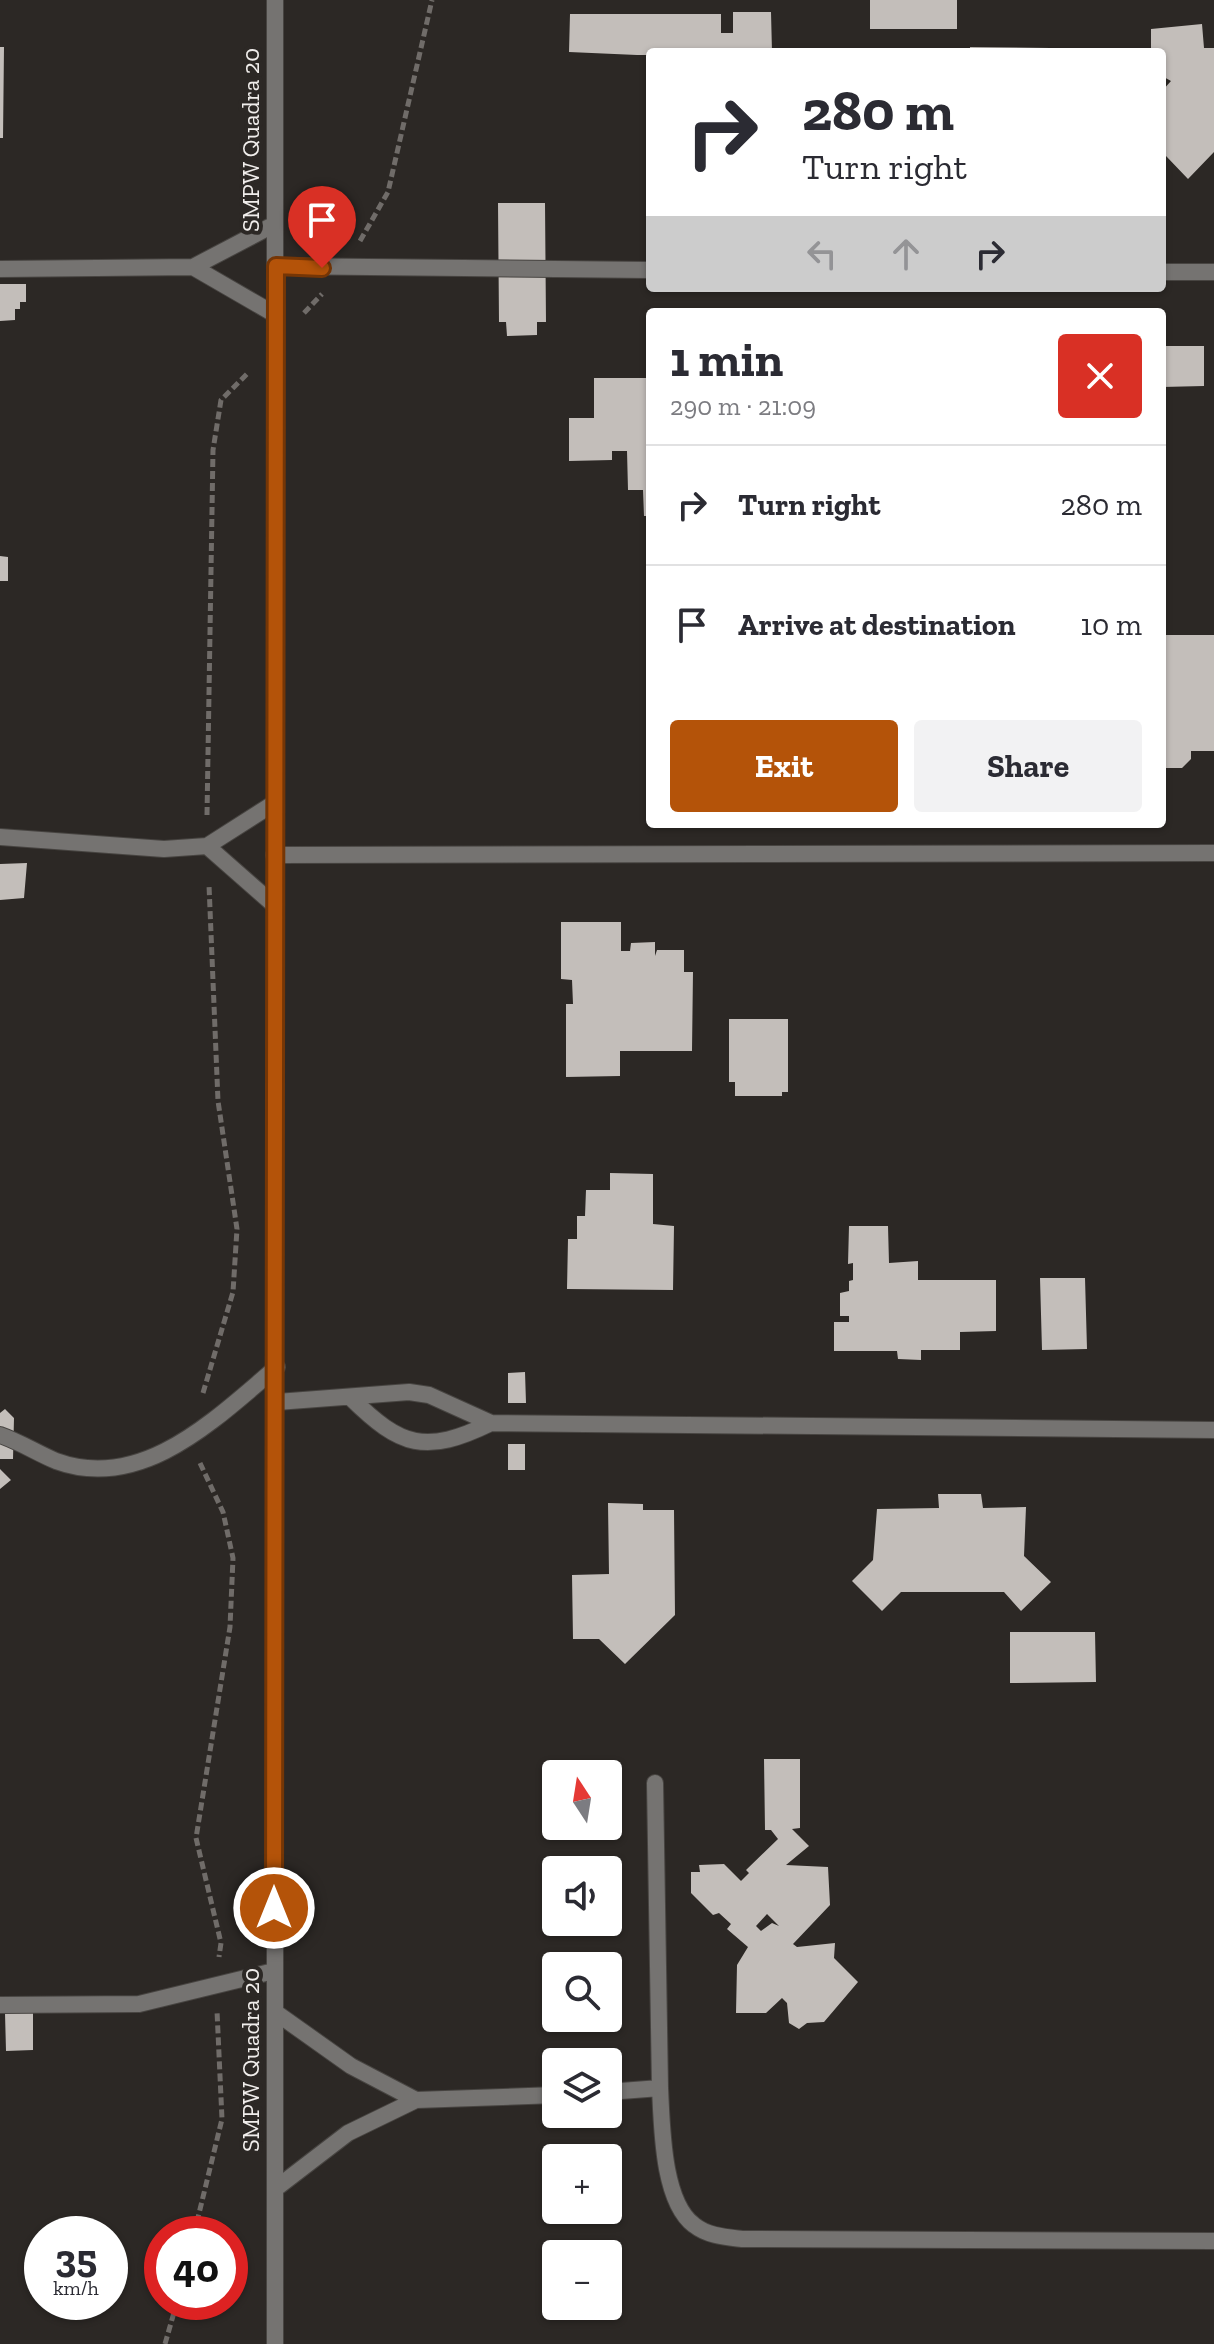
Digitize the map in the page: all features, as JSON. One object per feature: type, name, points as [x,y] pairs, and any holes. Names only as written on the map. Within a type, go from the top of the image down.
[{"type":"street","name":"SMPW Quadra 20","points":[[275,0],[275,2344]]},
{"type":"street","points":[[0,269],[193,267],[275,224]]},
{"type":"street","points":[[276,266],[646,270]]},
{"type":"street","points":[[193,267],[276,315]]},
{"type":"street","points":[[1166,272],[1214,272]]},
{"type":"street","points":[[0,837],[164,849],[207,846],[276,802]]},
{"type":"street","points":[[207,846],[273,904]]},
{"type":"street","points":[[274,855],[1214,853]]},
{"type":"street","points":[[0,1435],[57,1461],[91,1466],[130,1463],[189,1440],[277,1367]]},
{"type":"street","points":[[277,1402],[398,1393],[429,1395],[472,1418],[491,1423],[1214,1430]]},
{"type":"street","points":[[351,1398],[381,1426],[406,1441],[446,1440],[491,1423]]},
{"type":"street","points":[[655,1783],[660,2088],[673,2191],[692,2224],[709,2234],[742,2239],[1214,2241]]},
{"type":"street","points":[[0,2005],[139,2004],[274,1971]]},
{"type":"street","points":[[275,2012],[351,2066],[416,2100]]},
{"type":"street","points":[[622,2091],[660,2088]]},
{"type":"street","points":[[275,2189],[348,2133],[416,2100],[542,2096]]},
{"type":"path","points":[[198,2216],[222,2119],[216,1986],[221,1943],[196,1838],[230,1627],[233,1558],[223,1512],[189,1440],[233,1292],[237,1229],[218,1101],[207,846],[213,450],[221,400],[345,269],[388,192],[432,0]]},
{"type":"path","points":[[165,2344],[172,2320]]},
{"type":"building","points":[[870,0],[957,0],[957,29],[870,29]]},
{"type":"building","points":[[733,12],[771,12],[772,48],[646,48],[646,55],[569,52],[570,14],[721,14],[721,33],[733,33]]},
{"type":"building","points":[[1202,24],[1204,48],[1214,48],[1214,152],[1188,179],[1166,156],[1166,87],[1171,81],[1166,78],[1166,48],[1151,48],[1151,29]]},
{"type":"building","points":[[0,47],[4,47],[3,138],[0,138]]},
{"type":"building","points":[[498,203],[545,203],[546,322],[537,322],[537,335],[507,336],[506,322],[499,322]]},
{"type":"building","points":[[0,284],[26,284],[26,302],[20,302],[20,309],[15,309],[15,320],[0,321]]},
{"type":"building","points":[[1166,346],[1204,346],[1204,386],[1166,387]]},
{"type":"building","points":[[594,378],[646,378],[646,516],[643,490],[628,490],[627,451],[612,451],[612,460],[569,461],[569,418],[594,418]]},
{"type":"building","points":[[0,556],[8,557],[8,581],[0,581]]},
{"type":"building","points":[[1166,635],[1214,635],[1214,751],[1191,751],[1191,759],[1182,768],[1166,768]]},
{"type":"building","points":[[27,863],[24,898],[0,900],[0,864]]},
{"type":"building","points":[[561,922],[621,922],[621,951],[630,951],[631,943],[655,942],[655,956],[657,950],[684,950],[684,972],[693,972],[692,1051],[620,1051],[620,1076],[566,1077],[566,1004],[573,1004],[572,980],[561,979]]},
{"type":"building","points":[[729,1019],[788,1019],[788,1092],[782,1092],[782,1096],[735,1096],[735,1082],[729,1082]]},
{"type":"building","points":[[610,1173],[653,1174],[653,1224],[674,1226],[673,1290],[567,1289],[568,1239],[577,1239],[577,1216],[585,1216],[586,1190],[610,1190]]},
{"type":"building","points":[[849,1226],[888,1226],[889,1263],[918,1261],[918,1280],[996,1280],[996,1331],[960,1332],[960,1350],[921,1350],[921,1360],[898,1359],[897,1351],[834,1351],[834,1322],[849,1322],[849,1316],[840,1316],[840,1293],[849,1291],[849,1281],[853,1280],[853,1263],[848,1264]]},
{"type":"building","points":[[1040,1278],[1085,1278],[1087,1349],[1042,1350]]},
{"type":"building","points":[[525,1372],[526,1403],[508,1403],[508,1373]]},
{"type":"building","points":[[5,1409],[14,1418],[13,1459],[0,1459],[0,1413]]},
{"type":"building","points":[[508,1444],[525,1444],[525,1470],[508,1470]]},
{"type":"building","points":[[0,1469],[11,1480],[0,1489]]},
{"type":"building","points":[[938,1494],[981,1494],[983,1508],[1026,1507],[1024,1556],[1051,1582],[1021,1611],[1004,1592],[901,1592],[882,1611],[852,1581],[873,1560],[877,1509],[939,1508]]},
{"type":"building","points":[[608,1503],[643,1504],[643,1510],[674,1510],[675,1615],[625,1664],[599,1639],[573,1639],[572,1575],[609,1574]]},
{"type":"building","points":[[1010,1632],[1095,1632],[1096,1682],[1010,1683]]},
{"type":"building","points":[[764,1759],[800,1759],[800,1828],[792,1829],[809,1846],[786,1865],[828,1867],[830,1905],[793,1944],[797,1947],[835,1943],[834,1958],[858,1982],[824,2022],[807,2023],[799,2029],[789,2023],[787,2003],[782,1998],[766,2013],[736,2013],[737,1965],[748,1947],[727,1929],[731,1924],[719,1913],[713,1915],[691,1893],[691,1872],[700,1872],[699,1865],[724,1864],[741,1881],[749,1873],[746,1870],[778,1839],[771,1830],[765,1830]],"holes":[[[767,1914],[779,1926],[772,1923],[761,1931],[756,1926]]]},
{"type":"building","points":[[5,2013],[33,2013],[33,2050],[6,2051]]},
{"type":"route","points":[[274,1908],[276,266],[322,268]]}]
